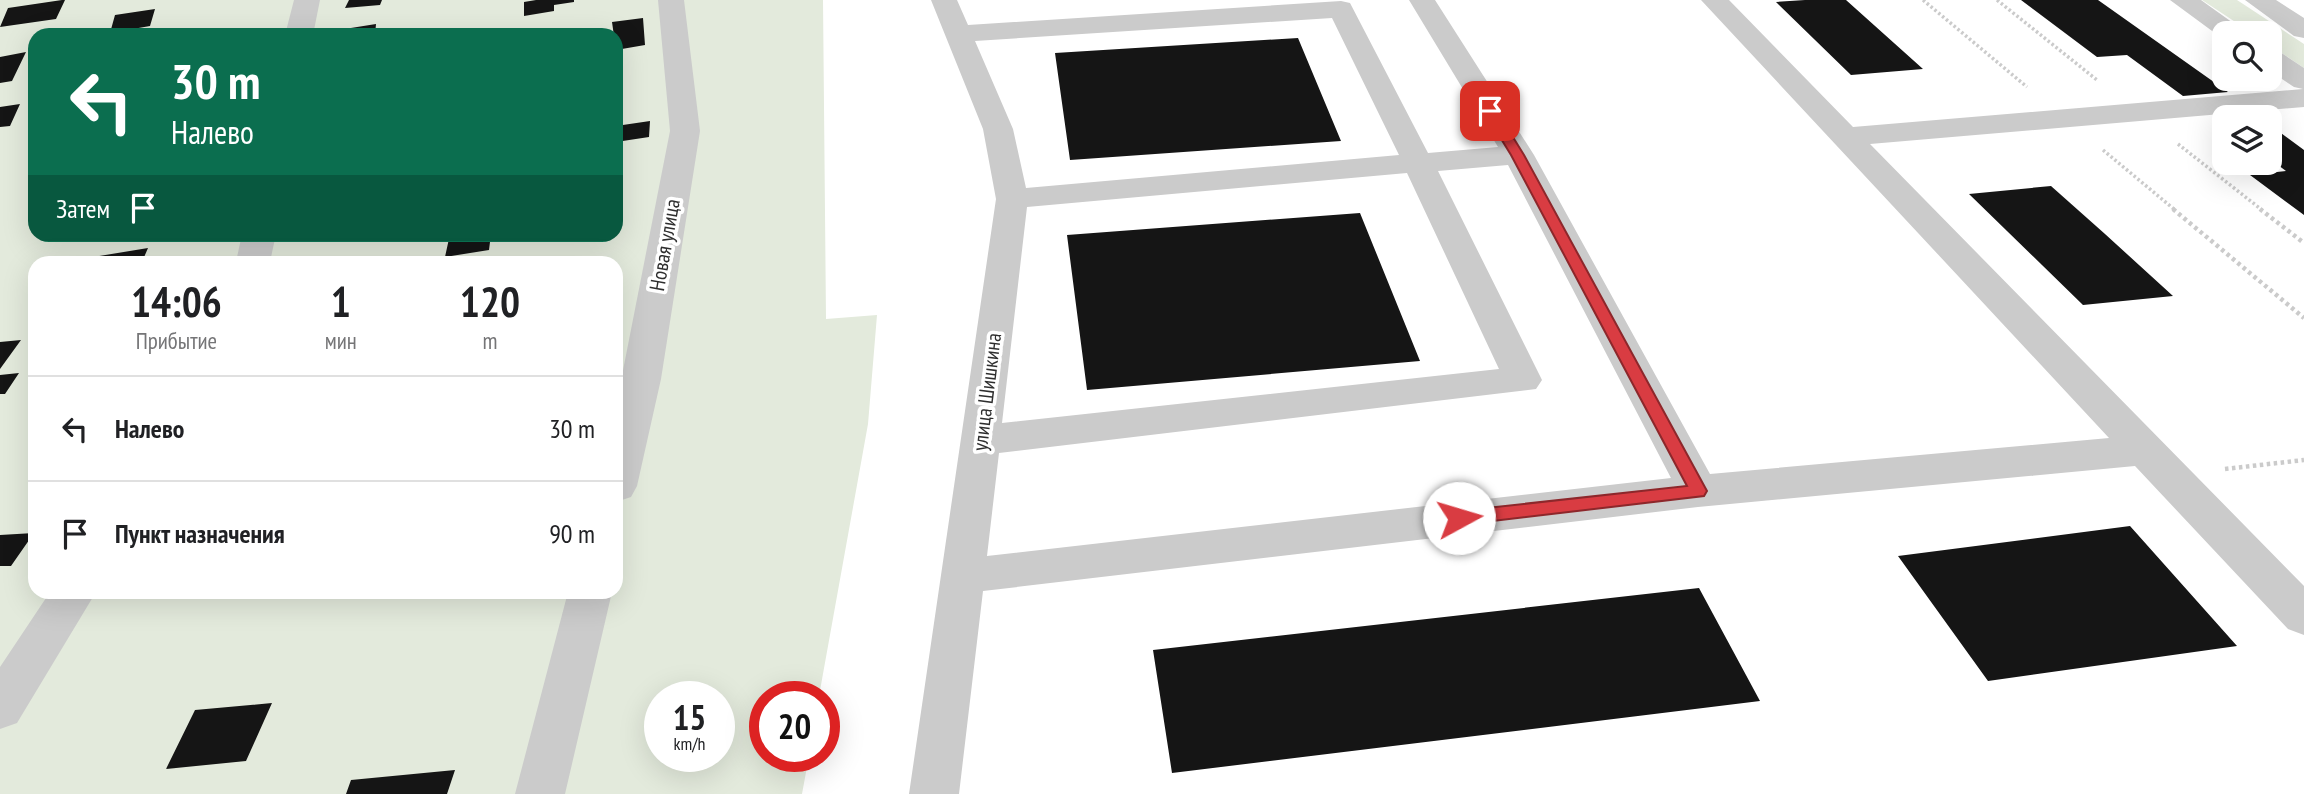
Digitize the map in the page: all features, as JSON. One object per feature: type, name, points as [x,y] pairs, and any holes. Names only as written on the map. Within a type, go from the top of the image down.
[{"type":"street","points":[[301,28],[307,0]]},
{"type":"street","name":"Новая улица","points":[[623,457],[642,379],[685,131],[671,0]]},
{"type":"street","name":"улица Шишкина","points":[[934,794],[1012,199],[998,130],[961,34],[944,0]]},
{"type":"street","points":[[1015,0],[1018,30]]},
{"type":"street","points":[[1422,0],[1518,155],[1698,491]]},
{"type":"street","points":[[1714,0],[2304,616]]},
{"type":"street","points":[[2183,0],[2215,21]]},
{"type":"street","points":[[2258,0],[2304,30]]},
{"type":"street","points":[[961,34],[1341,9],[1523,380],[981,440]]},
{"type":"street","points":[[2282,66],[2304,81]]},
{"type":"street","points":[[1843,136],[2304,98]]},
{"type":"street","points":[[1012,199],[1518,155]]},
{"type":"street","points":[[963,576],[1698,491],[2143,450]]},
{"type":"street","points":[[0,708],[70,599]]},
{"type":"street","points":[[540,794],[588,599]]},
{"type":"path","points":[[1923,0],[2304,318]]},
{"type":"path","points":[[2221,470],[2304,460]]},
{"type":"shaded area","points":[[0,0],[823,0],[826,319],[877,315],[868,424],[822,681],[749,681],[749,772],[806,772],[802,794],[0,794]]},
{"type":"shaded area","points":[[2202,0],[2237,0],[2269,21],[2234,21]]},
{"type":"shaded area","points":[[2282,30],[2304,44],[2304,68],[2282,53]]},
{"type":"building","points":[[65,0],[56,19],[0,27],[8,8]]},
{"type":"building","points":[[349,0],[382,0],[380,5],[345,8]]},
{"type":"building","points":[[1846,0],[1923,69],[1851,75],[1776,2]]},
{"type":"building","points":[[2021,0],[2098,0],[2212,81],[2212,91],[2228,92],[2183,96],[2127,55],[2097,57]]},
{"type":"building","points":[[524,2],[574,2],[554,5],[554,11],[524,16]]},
{"type":"building","points":[[155,9],[150,26],[139,28],[111,28],[115,15]]},
{"type":"building","points":[[643,18],[645,45],[623,49],[623,28],[613,28],[612,22]]},
{"type":"building","points":[[376,24],[376,28],[351,28]]},
{"type":"building","points":[[1298,38],[1341,141],[1070,160],[1055,53]]},
{"type":"building","points":[[26,52],[12,81],[0,83],[0,57]]},
{"type":"building","points":[[20,104],[10,126],[0,127],[0,107]]},
{"type":"building","points":[[650,121],[649,137],[623,141],[623,125]]},
{"type":"building","points":[[2282,134],[2304,150],[2304,215],[2250,175],[2282,175],[2282,171],[2286,171],[2282,168]]},
{"type":"building","points":[[2051,186],[2173,296],[2083,305],[1969,194]]},
{"type":"building","points":[[1360,213],[1420,361],[1087,390],[1067,235]]},
{"type":"building","points":[[448,242],[490,242],[489,250],[445,256]]},
{"type":"building","points":[[148,248],[145,256],[99,256]]},
{"type":"building","points":[[21,340],[0,369],[0,342]]},
{"type":"building","points":[[19,373],[5,394],[0,394],[0,375]]},
{"type":"building","points":[[2130,526],[2237,646],[1988,681],[1898,556]]},
{"type":"building","points":[[28,533],[28,542],[11,566],[0,566],[0,535]]},
{"type":"building","points":[[1699,588],[1760,701],[1172,773],[1153,650]]},
{"type":"building","points":[[272,703],[246,761],[166,769],[195,710]]},
{"type":"building","points":[[455,770],[447,794],[346,794],[351,780]]},
{"type":"route","points":[[1459,518],[1698,491],[1518,155],[1490,111]]}]
